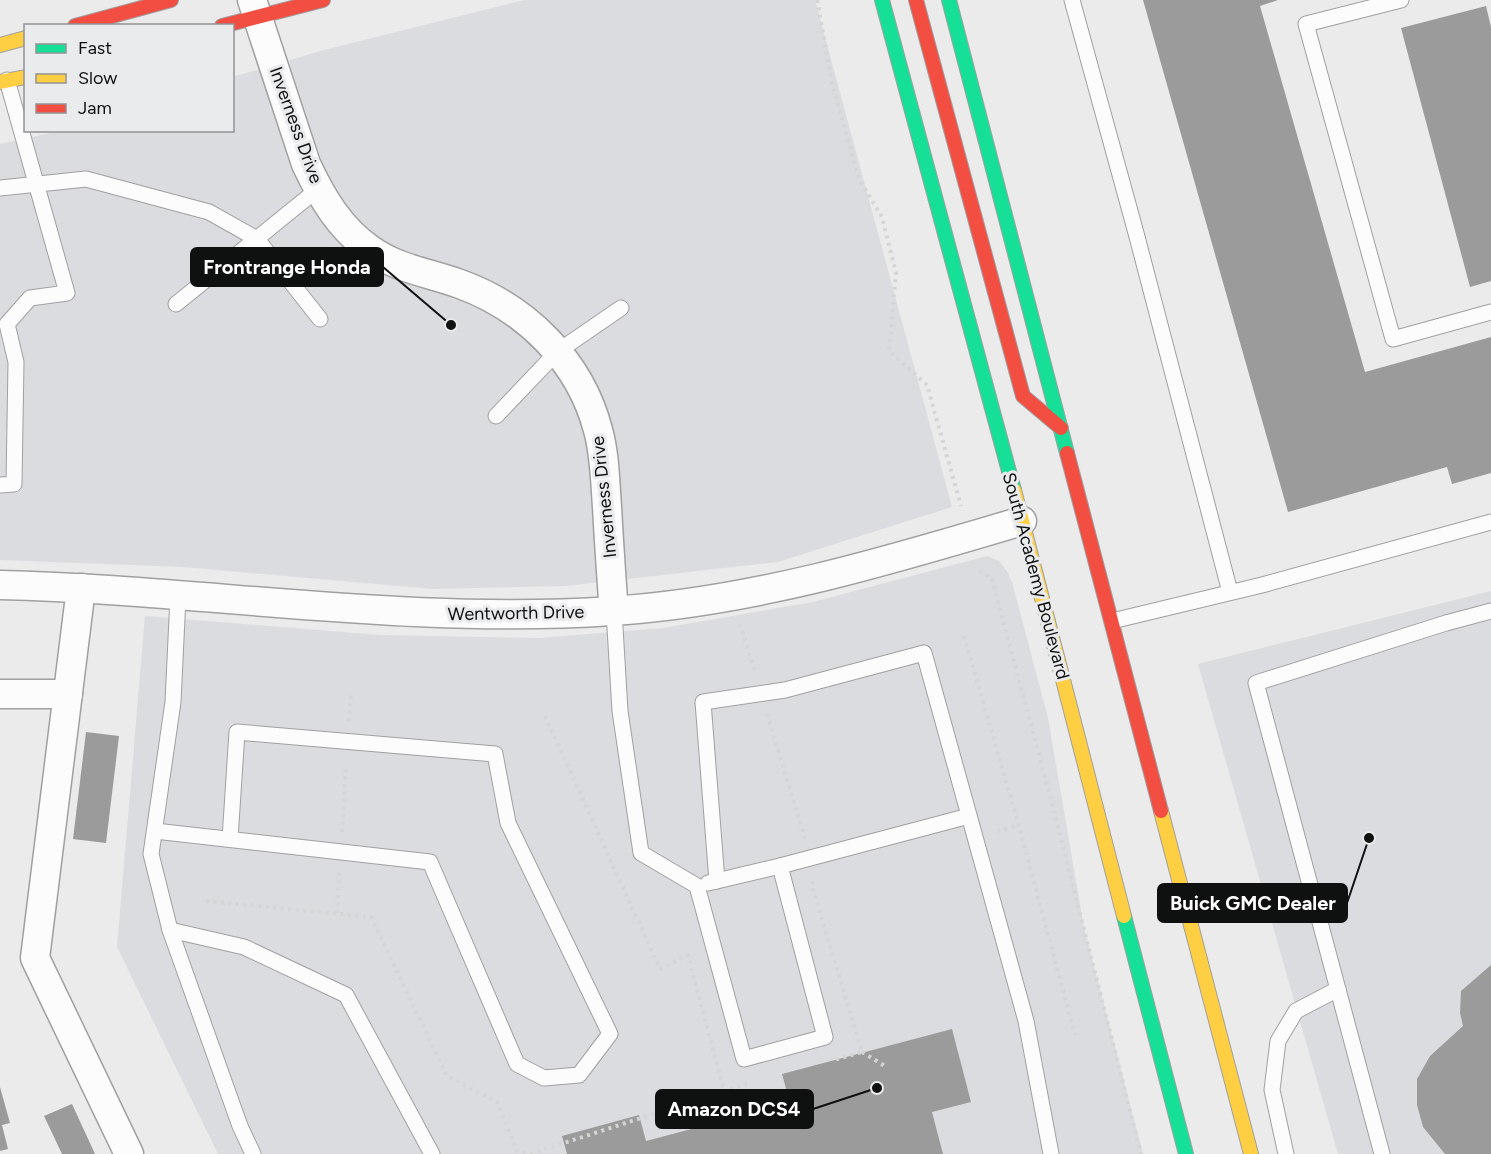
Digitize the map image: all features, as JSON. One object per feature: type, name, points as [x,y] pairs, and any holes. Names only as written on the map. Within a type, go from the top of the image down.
[{"type":"main road","points":[[82,24],[171,0]]},
{"type":"main road","points":[[226,24],[255,8],[323,0]]},
{"type":"main road","name":"South Academy Boulevard","points":[[882,0],[1022,521],[1186,1154]]},
{"type":"main road","points":[[916,0],[1023,396],[1061,428]]},
{"type":"main road","points":[[949,0],[1251,1154]]},
{"type":"main road","points":[[0,45],[24,39]]},
{"type":"main road","points":[[3,81],[24,77]]},
{"type":"street","name":"Inverness Drive","points":[[255,8],[306,165],[318,189],[350,234],[372,251],[399,265],[461,284],[512,310],[535,327],[574,373],[598,430],[605,469],[614,611]]},
{"type":"street","name":"Wentworth Drive","points":[[0,585],[81,588],[428,614],[494,616],[614,611],[688,603],[804,582],[943,545],[1022,521]]},
{"type":"street","points":[[81,588],[35,958],[129,1154]]},
{"type":"street","points":[[0,694],[68,694]]},
{"type":"lane","points":[[1072,0],[1139,244],[1230,592]]},
{"type":"lane","points":[[1401,0],[1306,24],[1393,339],[1491,312]]},
{"type":"lane","points":[[0,485],[14,484],[16,362],[7,324],[30,298],[67,292],[37,185],[3,81]]},
{"type":"lane","points":[[0,188],[86,179],[209,212],[256,239],[320,319]]},
{"type":"lane","points":[[176,304],[318,189]]},
{"type":"lane","points":[[496,416],[557,352],[621,308]]},
{"type":"lane","points":[[1112,621],[1491,522]]},
{"type":"lane","points":[[178,597],[173,702],[151,854],[170,930],[240,1126],[254,1154]]},
{"type":"lane","points":[[1382,1154],[1256,683],[1491,610]]},
{"type":"lane","points":[[614,611],[620,711],[641,853],[697,886],[744,1059],[825,1037],[780,866]]},
{"type":"lane","points":[[717,881],[703,702],[785,690],[924,653],[1026,1021],[1051,1154]]},
{"type":"lane","points":[[155,831],[430,862],[516,1064],[544,1078],[579,1074],[610,1034],[508,823],[495,754],[237,732],[230,839]]},
{"type":"lane","points":[[697,886],[969,816]]},
{"type":"lane","points":[[170,930],[244,947],[346,995],[432,1154]]},
{"type":"lane","points":[[1286,1154],[1272,1090],[1278,1041],[1296,1011],[1338,989]]},
{"type":"path","points":[[817,0],[832,83],[859,179],[882,217],[896,273],[890,351],[927,385],[961,506]]},
{"type":"path","points":[[978,571],[992,579],[1055,814],[1141,1154]]},
{"type":"path","points":[[740,624],[815,872],[812,886],[862,1052],[885,1066]]},
{"type":"path","points":[[964,636],[1019,826],[1075,1035]]},
{"type":"path","points":[[337,913],[351,691]]},
{"type":"path","points":[[545,716],[660,969],[688,955],[724,1091]]},
{"type":"path","points":[[206,901],[372,917],[447,1076],[497,1102],[517,1151],[529,1154],[753,1081]]},
{"type":"path","points":[[829,1061],[862,1052]]},
{"type":"shaded area","points":[[524,0],[815,0],[952,507],[778,562],[565,586],[433,589],[183,567],[0,560],[0,144],[55,132],[234,132],[234,77],[324,50]]},
{"type":"shaded area","points":[[987,556],[999,561],[1012,582],[1048,718],[1084,928],[1143,1154],[218,1154],[117,947],[145,616],[380,635],[539,638],[663,628],[813,602]]},
{"type":"shaded area","points":[[1491,591],[1491,1154],[1338,1154],[1198,664]]},
{"type":"building","points":[[1143,0],[1278,0],[1260,6],[1365,372],[1491,337],[1491,473],[1452,484],[1447,467],[1288,512]]},
{"type":"building","points":[[1486,6],[1491,27],[1491,281],[1470,287],[1401,28]]},
{"type":"building","points":[[86,732],[119,736],[106,843],[73,839]]},
{"type":"building","points":[[1491,965],[1491,1154],[1445,1154],[1423,1127],[1417,1105],[1417,1079],[1430,1056],[1463,1026],[1460,1013],[1461,991]]},
{"type":"building","points":[[952,1029],[971,1102],[932,1112],[943,1154],[567,1154],[562,1136],[639,1115],[646,1141],[790,1103],[782,1074]]},
{"type":"building","points":[[0,1087],[10,1123],[2,1125],[8,1149],[0,1151]]},
{"type":"building","points":[[72,1104],[95,1154],[62,1154],[44,1116]]},
{"type":"traffic: fast","points":[[882,0],[1014,490]]},
{"type":"traffic: fast","points":[[949,0],[1067,453]]},
{"type":"traffic: fast","points":[[1124,916],[1186,1154]]},
{"type":"traffic: slow","points":[[0,45],[24,39]]},
{"type":"traffic: slow","points":[[0,82],[24,77]]},
{"type":"traffic: slow","points":[[1014,490],[1124,916]]},
{"type":"traffic: slow","points":[[1161,811],[1251,1154]]},
{"type":"traffic: jam","points":[[82,24],[171,0]]},
{"type":"traffic: jam","points":[[230,24],[323,0]]},
{"type":"traffic: jam","points":[[916,0],[1023,396],[1061,428]]},
{"type":"traffic: jam","points":[[1067,453],[1161,811]]},
{"type":"place","name":"Frontrange Honda","points":[[451,325]]},
{"type":"place","name":"Buick GMC Dealer","points":[[1369,838]]},
{"type":"place","name":"Amazon DCS4","points":[[877,1088]]}]
